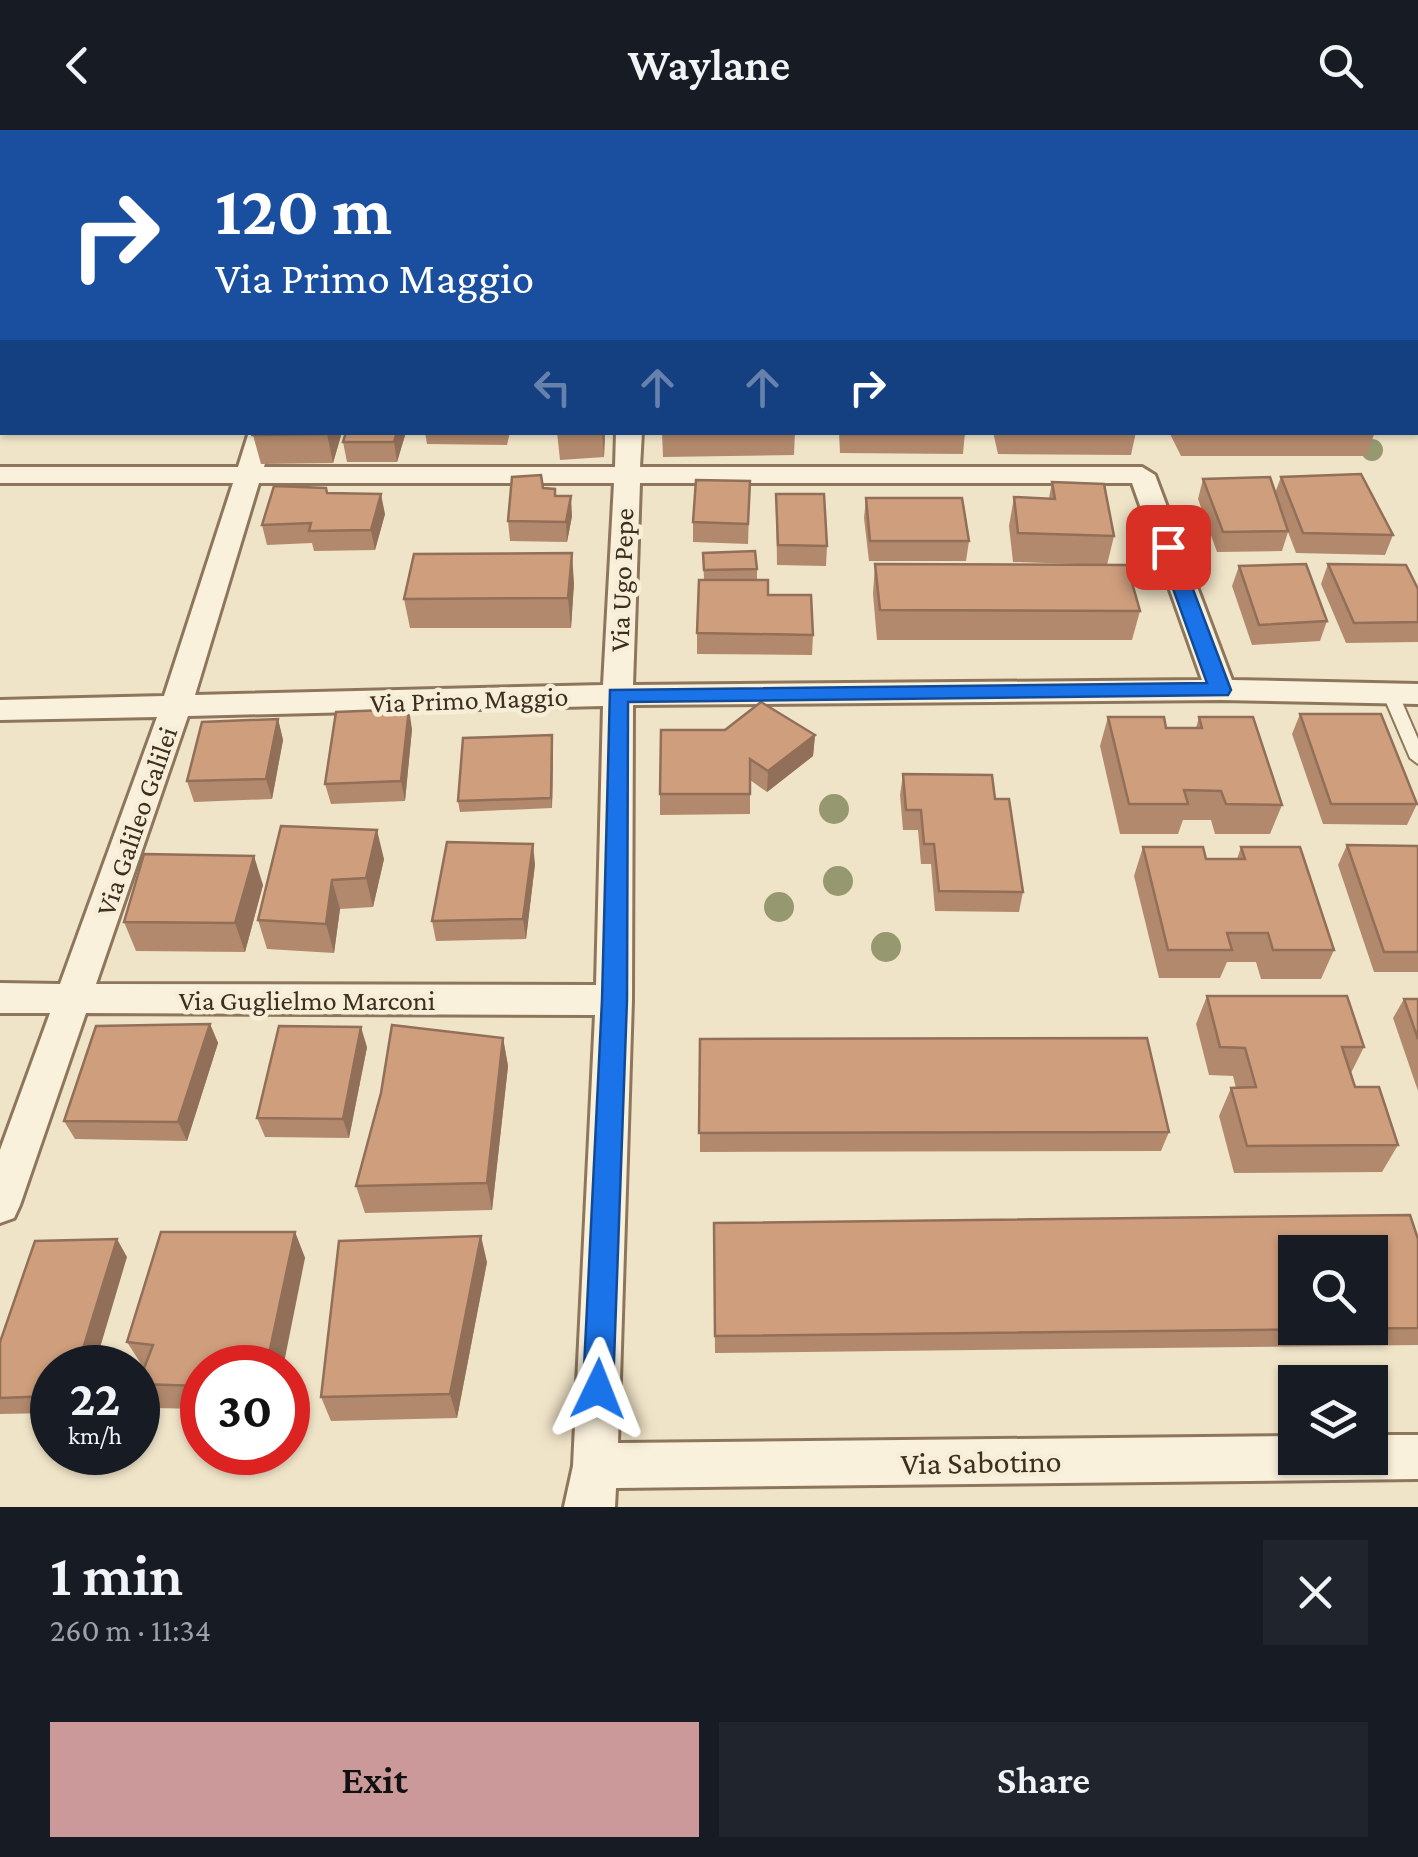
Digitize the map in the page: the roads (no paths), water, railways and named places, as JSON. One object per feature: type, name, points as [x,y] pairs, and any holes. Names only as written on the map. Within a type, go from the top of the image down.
[{"type":"street","name":"Via Galileo Galilei","points":[[0,1205],[176,707],[261,435]]},
{"type":"street","name":"Via Ugo Pepe","points":[[591,1494],[614,1000],[618,695],[624,475],[629,435]]},
{"type":"street","points":[[0,475],[1142,476],[1220,690]]},
{"type":"street","name":"Via Primo Maggio","points":[[0,710],[618,695],[1220,690],[1404,694]]},
{"type":"street","name":"Via Guglielmo Marconi","points":[[0,998],[614,1000]]},
{"type":"street","name":"Via Sabotino","points":[[1388,1458],[1418,1457]]},
{"type":"street","name":"Via Sabotino","points":[[591,1494],[1278,1462]]},
{"type":"lane","points":[[1404,694],[1418,758]]}]
